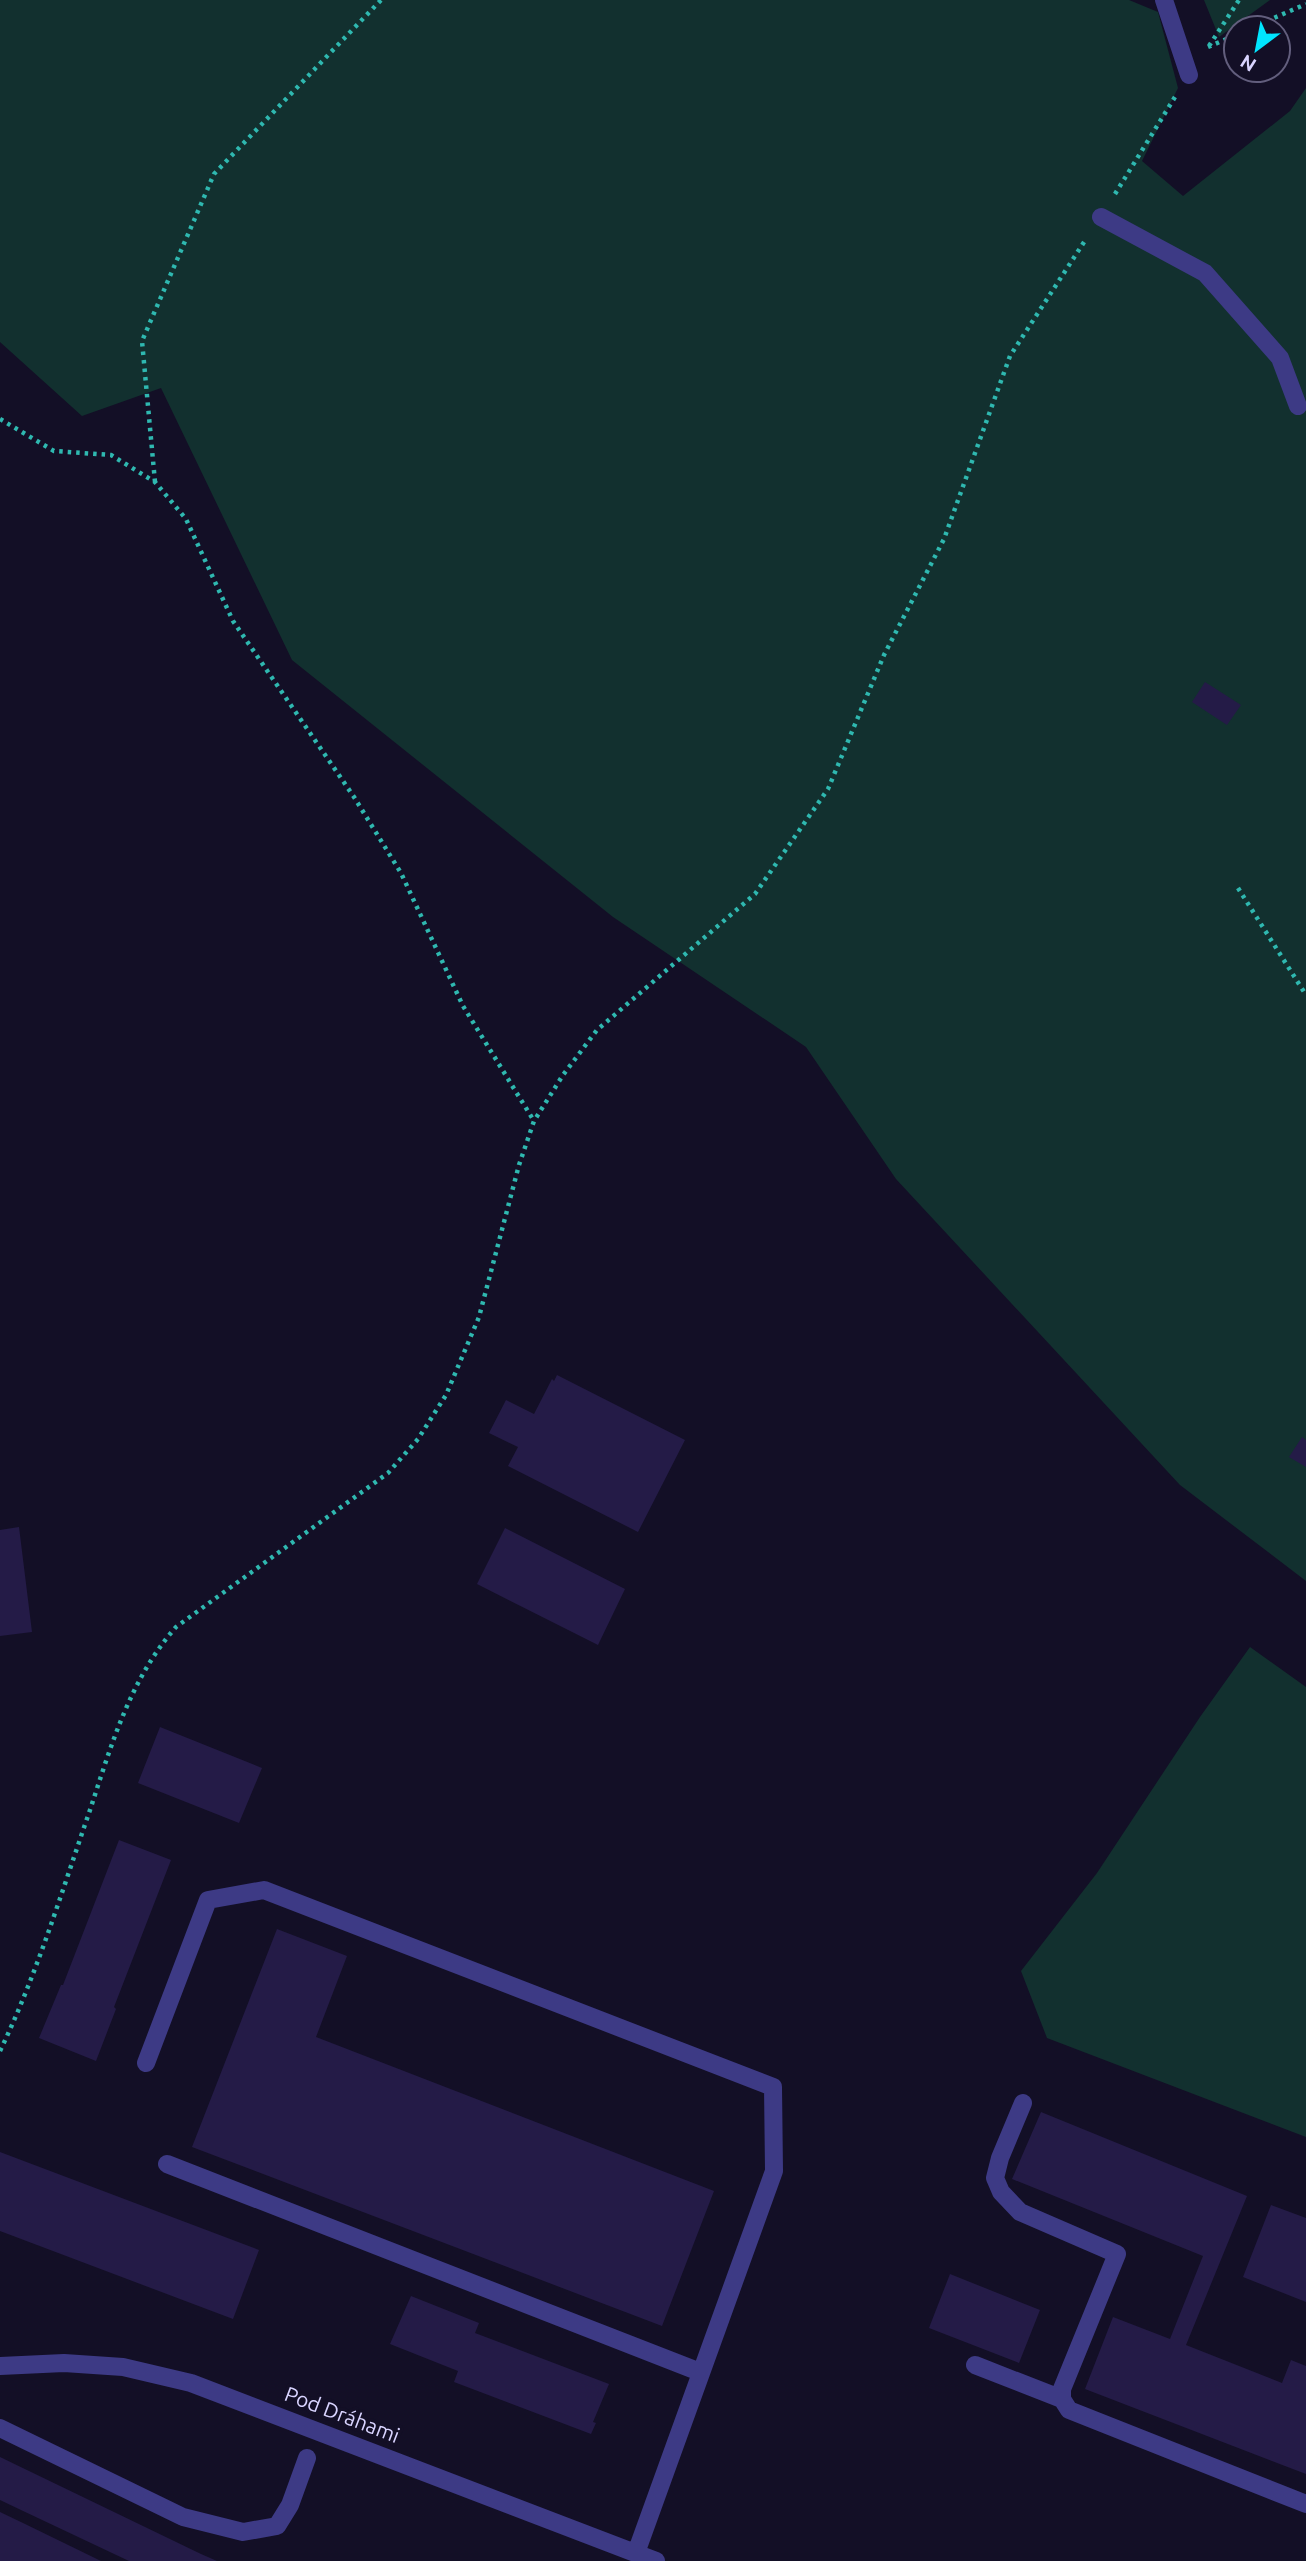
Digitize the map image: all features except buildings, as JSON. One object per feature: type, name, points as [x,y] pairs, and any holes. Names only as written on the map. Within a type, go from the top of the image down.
[{"type":"street","points":[[1164,0],[1189,75]]},
{"type":"street","points":[[1101,217],[1205,273],[1280,358],[1298,406]]},
{"type":"street","points":[[146,2063],[208,1900],[264,1890],[773,2087],[774,2171],[636,2553]]},
{"type":"street","points":[[1023,2103],[1000,2158],[995,2178],[1001,2192],[1020,2212],[1117,2254],[1062,2389],[1062,2399],[1069,2410],[1306,2504]]},
{"type":"street","points":[[167,2164],[700,2372]]},
{"type":"street","name":"Pod Dráhami","points":[[0,2366],[64,2363],[123,2367],[191,2383],[656,2561]]},
{"type":"street","points":[[975,2365],[1062,2399]]},
{"type":"street","points":[[0,2428],[183,2516],[243,2532],[277,2526],[290,2505],[307,2458]]},
{"type":"path","points":[[155,482],[142,341],[214,174],[381,0]]},
{"type":"path","points":[[0,2051],[44,1944],[120,1719],[156,1649],[176,1627],[388,1474],[418,1439],[446,1395],[479,1317],[519,1165],[534,1121],[562,1075],[597,1030],[755,894],[828,789],[884,655],[944,538],[1010,356],[1239,0]]},
{"type":"path","points":[[1283,14],[1306,4]]},
{"type":"path","points":[[1208,47],[1222,41]]},
{"type":"path","points":[[0,419],[54,451],[111,455],[155,482],[186,519],[233,621],[347,787],[401,873],[463,1006],[534,1121]]},
{"type":"path","points":[[1238,888],[1306,995]]},
{"type":"green space","points":[[0,0],[1129,0],[1158,12],[1178,88],[1142,161],[1183,196],[1290,111],[1306,88],[1306,1581],[1180,1485],[896,1179],[806,1047],[613,917],[292,660],[161,388],[82,416],[0,342]]},
{"type":"green space","points":[[1204,0],[1270,0],[1251,14],[1222,14],[1222,35],[1219,37]]},
{"type":"green space","points":[[1250,1647],[1306,1687],[1306,2137],[1047,2038],[1021,1971],[1097,1873],[1200,1717]]}]
